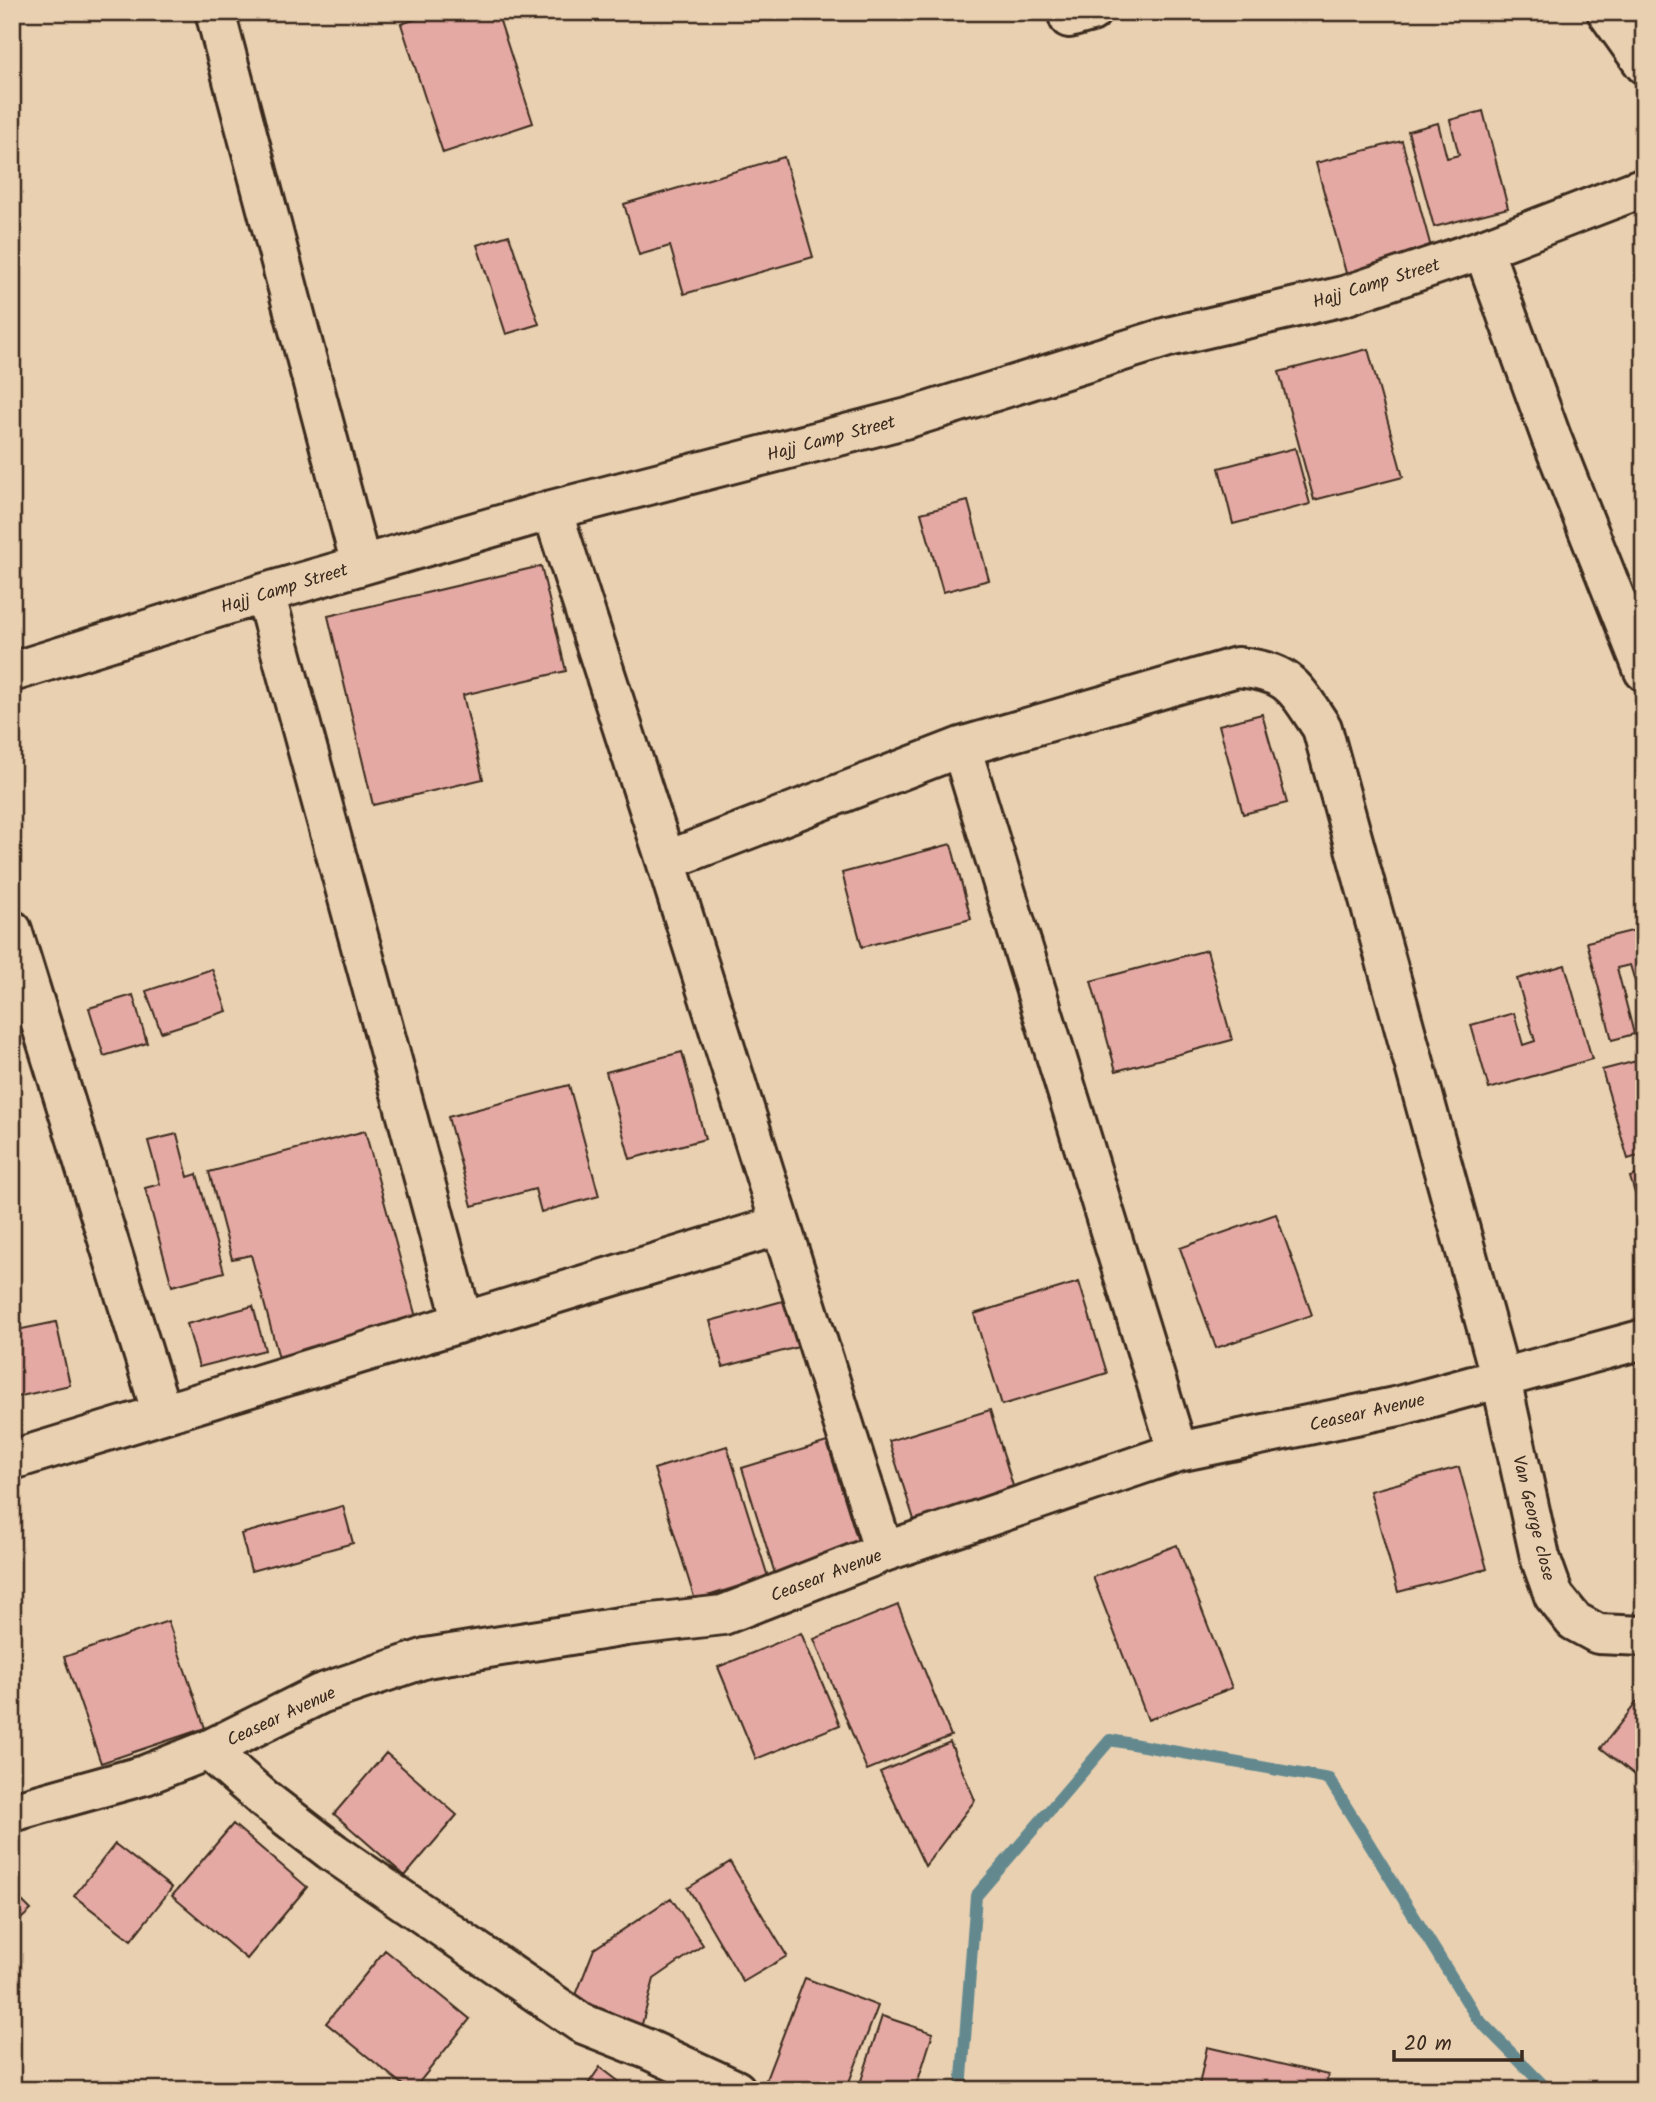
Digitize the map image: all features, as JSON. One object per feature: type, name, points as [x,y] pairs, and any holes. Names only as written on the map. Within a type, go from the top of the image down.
[{"type":"street","points":[[215,12],[361,565]]},
{"type":"street","points":[[1607,12],[1644,64]]},
{"type":"street","name":"Hajj Camp Street","points":[[12,672],[265,593],[552,510],[908,418],[1168,337],[1344,296],[1483,249],[1644,187]]},
{"type":"street","points":[[1483,249],[1551,437],[1644,671]]},
{"type":"street","points":[[552,510],[884,1552]]},
{"type":"street","points":[[265,593],[463,1322]]},
{"type":"street","name":"Van George close","points":[[666,861],[961,747],[1237,667],[1268,670],[1286,679],[1322,728],[1501,1379],[1540,1557],[1554,1597],[1574,1621],[1598,1634],[1644,1636]]},
{"type":"street","points":[[961,747],[1178,1452]]},
{"type":"street","points":[[12,930],[162,1414]]},
{"type":"street","points":[[12,1460],[780,1225]]},
{"type":"street","name":"Ceasear Avenue","points":[[12,1812],[145,1775],[208,1749],[320,1694],[426,1658],[626,1626],[723,1615],[884,1552],[1178,1452],[1398,1406],[1644,1339]]},
{"type":"street","points":[[208,1749],[264,1799],[334,1853],[582,2023],[736,2090]]},
{"type":"building","points":[[438,12],[497,12],[533,123],[443,153],[401,24]]},
{"type":"building","points":[[1483,111],[1508,208],[1434,227],[1408,131],[1438,123],[1447,158],[1459,155],[1450,120]]},
{"type":"building","points":[[1402,141],[1432,251],[1346,273],[1316,163]]},
{"type":"building","points":[[784,157],[813,257],[684,294],[670,246],[639,255],[624,204]]},
{"type":"building","points":[[509,235],[539,324],[506,334],[477,245]]},
{"type":"building","points":[[1368,349],[1403,477],[1314,500],[1279,372]]},
{"type":"building","points":[[1295,448],[1310,504],[1233,524],[1219,468]]},
{"type":"building","points":[[968,501],[989,580],[943,592],[921,513]]},
{"type":"building","points":[[541,566],[566,671],[463,695],[483,779],[373,805],[328,616]]},
{"type":"building","points":[[1262,714],[1287,803],[1243,814],[1219,725]]},
{"type":"building","points":[[951,844],[971,919],[862,947],[842,873]]},
{"type":"building","points":[[1644,928],[1644,986],[1637,988],[1630,965],[1617,968],[1634,1034],[1612,1040],[1587,942]]},
{"type":"building","points":[[1207,950],[1232,1040],[1116,1071],[1091,981]]},
{"type":"building","points":[[1565,965],[1592,1059],[1489,1089],[1471,1025],[1514,1013],[1523,1045],[1535,1041],[1517,979]]},
{"type":"building","points":[[212,969],[227,1011],[161,1032],[146,991]]},
{"type":"building","points":[[133,995],[147,1043],[104,1056],[89,1008]]},
{"type":"building","points":[[682,1052],[705,1139],[630,1159],[606,1072]]},
{"type":"building","points":[[1644,1059],[1644,1154],[1628,1159],[1602,1070]]},
{"type":"building","points":[[569,1085],[599,1196],[541,1212],[535,1189],[472,1206],[448,1117]]},
{"type":"building","points":[[365,1131],[417,1321],[279,1358],[251,1255],[232,1259],[209,1172]]},
{"type":"building","points":[[177,1134],[188,1177],[197,1174],[224,1272],[172,1286],[145,1188],[160,1184],[148,1141]]},
{"type":"building","points":[[1644,1173],[1644,1223],[1630,1177]]},
{"type":"building","points":[[1276,1214],[1312,1315],[1216,1348],[1180,1248]]},
{"type":"building","points":[[1079,1282],[1107,1373],[1002,1405],[974,1314]]},
{"type":"building","points":[[790,1299],[802,1346],[723,1367],[710,1321]]},
{"type":"building","points":[[253,1306],[265,1350],[199,1367],[187,1324]]},
{"type":"building","points":[[56,1322],[70,1385],[12,1398],[12,1331]]},
{"type":"building","points":[[990,1410],[1017,1499],[917,1529],[889,1441]]},
{"type":"building","points":[[827,1442],[861,1551],[776,1577],[742,1468]]},
{"type":"building","points":[[727,1446],[768,1577],[695,1600],[654,1469]]},
{"type":"building","points":[[1459,1467],[1487,1569],[1398,1592],[1370,1491]]},
{"type":"building","points":[[343,1506],[353,1543],[251,1571],[241,1534]]},
{"type":"building","points":[[1177,1545],[1232,1688],[1148,1720],[1093,1577]]},
{"type":"building","points":[[898,1605],[951,1736],[867,1770],[814,1639]]},
{"type":"building","points":[[168,1621],[205,1728],[101,1763],[64,1657]]},
{"type":"building","points":[[801,1633],[840,1725],[756,1759],[718,1667]]},
{"type":"building","points":[[1644,1693],[1644,1782],[1601,1748]]},
{"type":"building","points":[[950,1742],[975,1800],[925,1866],[880,1772]]},
{"type":"building","points":[[386,1753],[457,1815],[405,1876],[334,1814]]},
{"type":"building","points":[[233,1824],[307,1887],[247,1959],[172,1896]]},
{"type":"building","points":[[115,1844],[172,1888],[131,1940],[74,1896]]},
{"type":"building","points":[[730,1862],[787,1956],[743,1982],[688,1888]]},
{"type":"building","points":[[12,1891],[31,1910],[12,1927]]},
{"type":"building","points":[[671,1898],[703,1945],[654,1979],[638,2039],[571,2008],[594,1949]]},
{"type":"building","points":[[385,1950],[470,2019],[413,2090],[409,2090],[326,2023]]},
{"type":"building","points":[[805,1978],[878,2006],[846,2090],[762,2090]]},
{"type":"building","points":[[882,2016],[933,2033],[915,2090],[858,2090]]},
{"type":"building","points":[[1207,2047],[1328,2075],[1325,2090],[1198,2090]]},
{"type":"building","points":[[600,2067],[630,2090],[584,2090]]},
{"type":"waterway","points":[[961,2090],[976,1896],[1110,1740],[1329,1779],[1477,2018],[1548,2090]]}]
